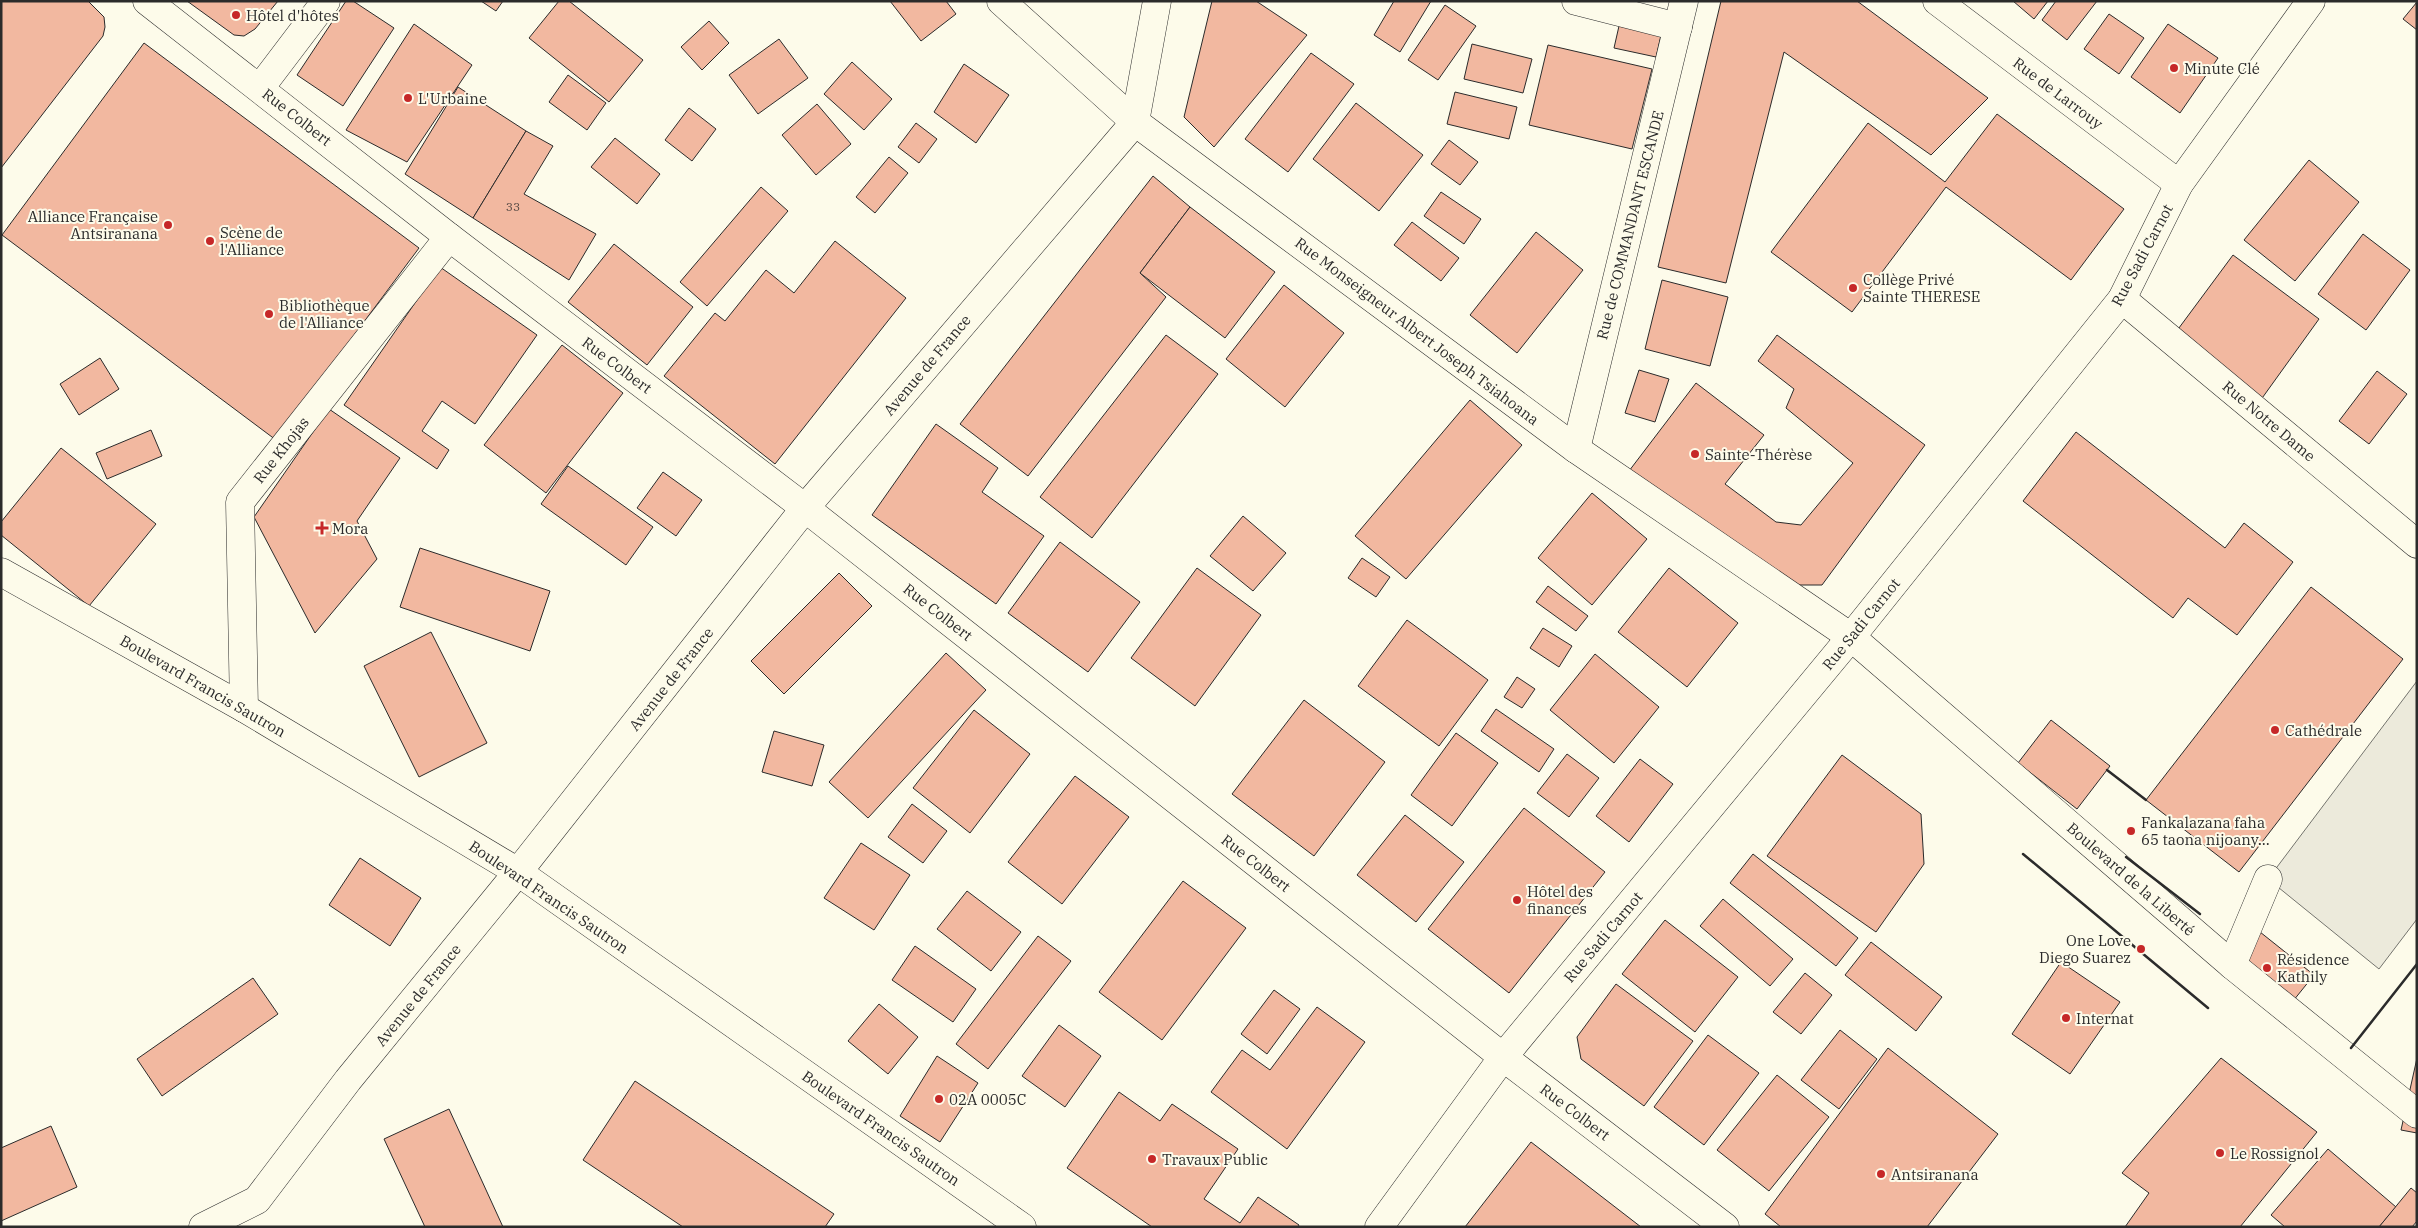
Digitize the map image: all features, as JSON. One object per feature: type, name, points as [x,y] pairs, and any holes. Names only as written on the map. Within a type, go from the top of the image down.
[{"type":"street","name":"Rue Colbert","points":[[148,1],[449,237],[805,508],[1503,1057],[1725,1227]]},
{"type":"street","points":[[260,88],[326,1]]},
{"type":"street","name":"Rue Monseigneur Albert Joseph Tsiahoana","points":[[1001,1],[1135,122],[1576,449],[1851,637]]},
{"type":"street","points":[[1135,122],[1157,1]]},
{"type":"street","points":[[1576,1],[1681,14]]},
{"type":"street","name":"Rue de Larrouy","points":[[1937,1],[2180,184]]},
{"type":"street","name":"Rue Sadi Carnot","points":[[1380,1227],[1503,1057],[1851,637],[2122,299],[2180,184],[2311,1]]},
{"type":"street","name":"Rue de COMMANDANT ESCANDE","points":[[1576,449],[1681,14]]},
{"type":"street","name":"Avenue de France","points":[[203,1227],[257,1200],[348,1080],[518,872],[805,508],[1135,122]]},
{"type":"street","name":"Rue Khojas","points":[[244,708],[240,502],[449,237]]},
{"type":"street","name":"Rue Notre Dame","points":[[2122,299],[2417,544]]},
{"type":"street","name":"Boulevard Francis Sautron","points":[[1,572],[244,708],[518,872],[1022,1227]]},
{"type":"street","name":"Boulevard de la Liberté","points":[[1851,637],[2232,965],[2417,1114]]},
{"type":"street","points":[[2232,965],[2268,878]]},
{"type":"shaded area","points":[[2417,681],[2417,919],[2379,969],[2268,879]]},
{"type":"building","points":[[1,1],[88,1],[104,17],[105,27],[103,36],[1,168]]},
{"type":"building","name":"Hôtel d'hôtes","points":[[187,1],[278,1],[255,29],[244,36],[234,35]]},
{"type":"building","points":[[346,1],[353,1],[394,28],[343,106],[297,75]]},
{"type":"building","points":[[481,1],[503,1],[496,11]]},
{"type":"building","points":[[559,1],[569,1],[643,60],[609,102],[529,38]]},
{"type":"building","points":[[890,1],[946,1],[956,14],[921,41]]},
{"type":"building","points":[[1212,1],[1256,1],[1307,35],[1214,147],[1184,117]]},
{"type":"building","points":[[1394,1],[1431,1],[1400,52],[1374,35]]},
{"type":"building","points":[[1721,1],[1857,1],[1988,98],[1931,155],[1784,52],[1726,283],[1658,267]]},
{"type":"building","points":[[2013,1],[2048,1],[2034,19]]},
{"type":"building","points":[[2056,1],[2097,1],[2067,40],[2042,20]]},
{"type":"building","points":[[2417,2],[2417,30],[2403,19]]},
{"type":"building","points":[[1445,5],[1476,26],[1438,80],[1408,60]]},
{"type":"building","points":[[2109,14],[2144,38],[2119,74],[2084,49]]},
{"type":"building","points":[[709,21],[729,43],[702,70],[681,47]]},
{"type":"building","name":"L'Urbaine","points":[[414,24],[472,65],[407,162],[346,130]]},
{"type":"building","name":"Minute Clé","points":[[2168,24],[2218,58],[2180,113],[2131,77]]},
{"type":"building","points":[[1619,26],[1661,35],[1656,57],[1614,48]]},
{"type":"building","points":[[779,39],[808,78],[758,114],[729,75]]},
{"type":"building","name":"Scène de l'Alliance","points":[[144,43],[419,248],[276,440],[2,235]]},
{"type":"building","points":[[1472,44],[1532,59],[1523,93],[1464,79]]},
{"type":"building","points":[[1548,45],[1652,69],[1632,149],[1529,125]]},
{"type":"building","points":[[1311,53],[1354,84],[1288,172],[1245,139]]},
{"type":"building","points":[[852,62],[892,99],[864,130],[824,94]]},
{"type":"building","points":[[964,64],[1009,95],[976,143],[934,112]]},
{"type":"building","points":[[568,75],[606,103],[587,130],[549,102]]},
{"type":"building","points":[[458,87],[526,131],[473,218],[405,174]]},
{"type":"building","points":[[1455,92],[1517,107],[1509,139],[1447,124]]},
{"type":"building","points":[[1356,103],[1423,155],[1379,211],[1313,159]]},
{"type":"building","points":[[817,104],[851,144],[816,175],[782,135]]},
{"type":"building","points":[[689,108],[716,129],[692,161],[665,140]]},
{"type":"building","points":[[1997,114],[2124,209],[2071,280],[1946,187],[1852,312],[1771,252],[1868,123],[1945,182]]},
{"type":"building","points":[[916,123],[937,139],[919,163],[898,147]]},
{"type":"building","points":[[526,131],[553,146],[524,194],[596,234],[569,280],[473,218]]},
{"type":"building","points":[[615,138],[660,174],[637,204],[591,167]]},
{"type":"building","points":[[1449,140],[1478,162],[1460,185],[1431,164]]},
{"type":"building","points":[[889,157],[908,173],[875,213],[856,197]]},
{"type":"building","points":[[2309,160],[2359,202],[2295,281],[2244,240]]},
{"type":"building","points":[[1153,176],[1190,207],[1140,273],[1166,297],[1028,476],[960,424]]},
{"type":"building","points":[[761,187],[788,211],[707,306],[680,282]]},
{"type":"building","points":[[1441,192],[1481,219],[1464,244],[1424,216]]},
{"type":"building","points":[[1190,207],[1275,272],[1225,338],[1140,273]]},
{"type":"building","points":[[1412,222],[1459,258],[1441,281],[1394,245]]},
{"type":"building","points":[[1536,232],[1583,270],[1517,353],[1470,315]]},
{"type":"building","points":[[2363,234],[2410,270],[2366,330],[2318,294]]},
{"type":"building","points":[[835,241],[906,298],[775,464],[664,376],[715,313],[725,321],[766,270],[794,293]]},
{"type":"building","points":[[614,244],[693,307],[647,365],[568,302]]},
{"type":"building","points":[[2233,255],[2319,319],[2260,401],[2173,336]]},
{"type":"building","points":[[440,267],[537,335],[475,424],[442,401],[422,431],[449,450],[437,469],[344,405]]},
{"type":"building","points":[[1662,280],[1728,297],[1710,366],[1645,349]]},
{"type":"building","points":[[1284,285],[1344,333],[1285,407],[1226,359]]},
{"type":"building","points":[[1166,335],[1218,374],[1092,538],[1040,497]]},
{"type":"building","name":"Sainte-Thérèse","points":[[1777,335],[1925,445],[1822,585],[1775,585],[1629,471],[1696,383],[1764,435],[1725,484],[1776,522],[1801,525],[1853,463],[1786,408],[1794,389],[1758,361]]},
{"type":"building","points":[[562,345],[623,393],[546,493],[484,445]]},
{"type":"building","points":[[100,358],[119,389],[79,415],[60,384]]},
{"type":"building","points":[[1639,370],[1669,379],[1655,422],[1625,413]]},
{"type":"building","points":[[2377,371],[2407,394],[2369,444],[2339,421]]},
{"type":"building","points":[[1470,400],[1522,445],[1406,579],[1355,536]]},
{"type":"building","points":[[329,409],[400,458],[357,521],[377,559],[315,633],[254,517]]},
{"type":"building","points":[[936,424],[998,468],[982,492],[1044,536],[996,604],[872,515]]},
{"type":"building","points":[[151,430],[162,456],[107,479],[96,453]]},
{"type":"building","points":[[2076,432],[2225,548],[2244,523],[2293,562],[2237,635],[2188,598],[2173,618],[2023,501]]},
{"type":"building","points":[[61,448],[156,524],[89,606],[1,535],[1,522]]},
{"type":"building","points":[[568,466],[653,527],[626,565],[541,504]]},
{"type":"building","points":[[663,472],[702,500],[676,536],[637,508]]},
{"type":"building","points":[[1592,493],[1647,539],[1592,605],[1538,558]]},
{"type":"building","points":[[1243,516],[1286,553],[1253,591],[1210,556]]},
{"type":"building","points":[[1060,542],[1140,602],[1088,672],[1008,613]]},
{"type":"building","points":[[420,548],[550,591],[530,651],[400,607]]},
{"type":"building","points":[[1362,558],[1390,577],[1376,597],[1348,578]]},
{"type":"building","points":[[1197,568],[1261,615],[1195,706],[1131,658]]},
{"type":"building","points":[[1669,568],[1738,623],[1687,687],[1618,632]]},
{"type":"building","points":[[839,573],[872,606],[784,694],[751,661]]},
{"type":"building","points":[[1548,586],[1588,616],[1576,631],[1536,602]]},
{"type":"building","name":"Cathédrale","points":[[2311,587],[2403,659],[2239,872],[2146,800]]},
{"type":"building","points":[[1407,620],[1488,680],[1439,746],[1358,686]]},
{"type":"building","points":[[1543,628],[1572,646],[1559,667],[1530,648]]},
{"type":"building","points":[[431,632],[487,743],[419,777],[364,666]]},
{"type":"building","points":[[946,653],[986,690],[868,818],[829,782]]},
{"type":"building","points":[[1595,654],[1659,707],[1614,763],[1550,710]]},
{"type":"building","points":[[1517,677],[1535,689],[1522,708],[1504,697]]},
{"type":"building","points":[[1304,700],[1385,762],[1314,856],[1232,794]]},
{"type":"building","points":[[1496,709],[1554,749],[1539,772],[1481,731]]},
{"type":"building","points":[[974,710],[1030,754],[970,833],[913,788]]},
{"type":"building","points":[[2051,720],[2110,766],[2077,809],[2018,763]]},
{"type":"building","points":[[774,731],[824,745],[812,786],[762,772]]},
{"type":"building","points":[[1456,733],[1498,763],[1452,826],[1411,795]]},
{"type":"building","points":[[1567,754],[1599,778],[1569,817],[1537,793]]},
{"type":"building","points":[[1842,755],[1921,814],[1924,864],[1876,932],[1767,856]]},
{"type":"building","points":[[1640,759],[1673,784],[1629,842],[1596,816]]},
{"type":"building","points":[[1075,776],[1129,817],[1062,904],[1008,862]]},
{"type":"building","points":[[912,804],[947,831],[923,863],[888,837]]},
{"type":"building","name":"Hôtel des finances","points":[[1524,808],[1605,872],[1509,993],[1428,929]]},
{"type":"building","points":[[1405,815],[1464,862],[1416,922],[1357,875]]},
{"type":"building","points":[[861,843],[910,875],[874,930],[824,898]]},
{"type":"building","points":[[1753,854],[1858,938],[1836,966],[1730,883]]},
{"type":"building","points":[[360,858],[421,898],[390,946],[329,905]]},
{"type":"building","points":[[1183,881],[1246,928],[1162,1040],[1099,992]]},
{"type":"building","points":[[967,891],[1021,932],[991,971],[937,929]]},
{"type":"building","points":[[1723,899],[1793,959],[1770,986],[1700,926]]},
{"type":"building","points":[[1665,920],[1738,977],[1695,1032],[1622,974]]},
{"type":"building","name":"Résidence Kathily","points":[[2250,924],[2314,975],[2285,1011],[2221,960]]},
{"type":"building","points":[[1038,936],[1071,961],[988,1069],[956,1044]]},
{"type":"building","points":[[1871,942],[1942,997],[1916,1031],[1845,975]]},
{"type":"building","points":[[915,946],[976,989],[953,1022],[892,980]]},
{"type":"building","name":"Internat","points":[[2061,962],[2120,1002],[2070,1074],[2012,1034]]},
{"type":"building","points":[[1805,973],[1832,995],[1801,1034],[1773,1012]]},
{"type":"building","points":[[253,978],[278,1014],[162,1096],[137,1059]]},
{"type":"building","points":[[1616,984],[1693,1041],[1644,1106],[1581,1059],[1577,1037]]},
{"type":"building","points":[[1274,990],[1300,1009],[1267,1054],[1241,1034]]},
{"type":"building","points":[[879,1004],[918,1037],[888,1074],[848,1041]]},
{"type":"building","points":[[1317,1007],[1365,1042],[1287,1149],[1211,1092],[1242,1050],[1270,1070]]},
{"type":"building","points":[[1059,1025],[1101,1056],[1065,1107],[1022,1076]]},
{"type":"building","points":[[1840,1030],[1877,1059],[1839,1109],[1801,1080]]},
{"type":"building","points":[[1708,1035],[1759,1073],[1704,1145],[1654,1107]]},
{"type":"building","name":"Antsiranana","points":[[1888,1048],[1998,1134],[1927,1227],[1781,1227],[1765,1214]]},
{"type":"building","name":"02A 0005C","points":[[937,1056],[978,1083],[940,1142],[900,1116]]},
{"type":"building","name":"Le Rossignol","points":[[2221,1058],[2317,1132],[2240,1227],[2125,1227],[2149,1193],[2122,1173]]},
{"type":"building","points":[[2417,1058],[2417,1133],[2401,1130]]},
{"type":"building","points":[[1777,1075],[1829,1117],[1769,1191],[1717,1150]]},
{"type":"building","points":[[635,1081],[834,1214],[825,1227],[683,1227],[583,1160]]},
{"type":"building","name":"Travaux Public","points":[[1119,1092],[1160,1121],[1172,1104],[1238,1149],[1204,1199],[1240,1223],[1258,1197],[1299,1225],[1298,1227],[1152,1227],[1067,1168]]},
{"type":"building","points":[[449,1109],[503,1227],[425,1227],[384,1139]]},
{"type":"building","points":[[51,1126],[77,1187],[1,1221],[1,1148]]},
{"type":"building","points":[[1531,1142],[1641,1227],[1465,1227]]},
{"type":"building","points":[[2328,1149],[2396,1207],[2379,1227],[2285,1227],[2271,1215]]},
{"type":"building","points":[[2411,1188],[2417,1193],[2417,1221],[2412,1227],[2379,1227]]},
{"type":"wall","points":[[2107,770],[2146,800]]},
{"type":"wall","points":[[2023,854],[2208,1008]]},
{"type":"wall","points":[[2126,857],[2200,914]]},
{"type":"wall","points":[[2351,1048],[2417,964]]},
{"type":"place","name":"Hôtel d'hôtes","points":[[236,15]]},
{"type":"place","name":"Minute Clé","points":[[2174,68]]},
{"type":"place","name":"L'Urbaine","points":[[408,98]]},
{"type":"place","name":"Alliance Française Antsiranana","points":[[168,225]]},
{"type":"place","name":"Scène de l'Alliance","points":[[210,241]]},
{"type":"place","name":"Collège Privé Sainte THERESE","points":[[1853,288]]},
{"type":"place","name":"Bibliothèque de l'Alliance","points":[[269,314]]},
{"type":"place","name":"Sainte-Thérèse","points":[[1695,454]]},
{"type":"place","name":"Mora","points":[[322,528]]},
{"type":"place","name":"Cathédrale","points":[[2275,730]]},
{"type":"place","name":"Fankalazana faha 65 taona nijoany...","points":[[2131,831]]},
{"type":"place","name":"Hôtel des finances","points":[[1517,900]]},
{"type":"place","name":"One Love Diego Suarez","points":[[2141,949]]},
{"type":"place","name":"Résidence Kathily","points":[[2267,968]]},
{"type":"place","name":"Internat","points":[[2066,1018]]},
{"type":"place","name":"02A 0005C","points":[[939,1099]]},
{"type":"place","name":"Le Rossignol","points":[[2220,1153]]},
{"type":"place","name":"Travaux Public","points":[[1152,1159]]},
{"type":"place","name":"Antsiranana","points":[[1881,1174]]}]
